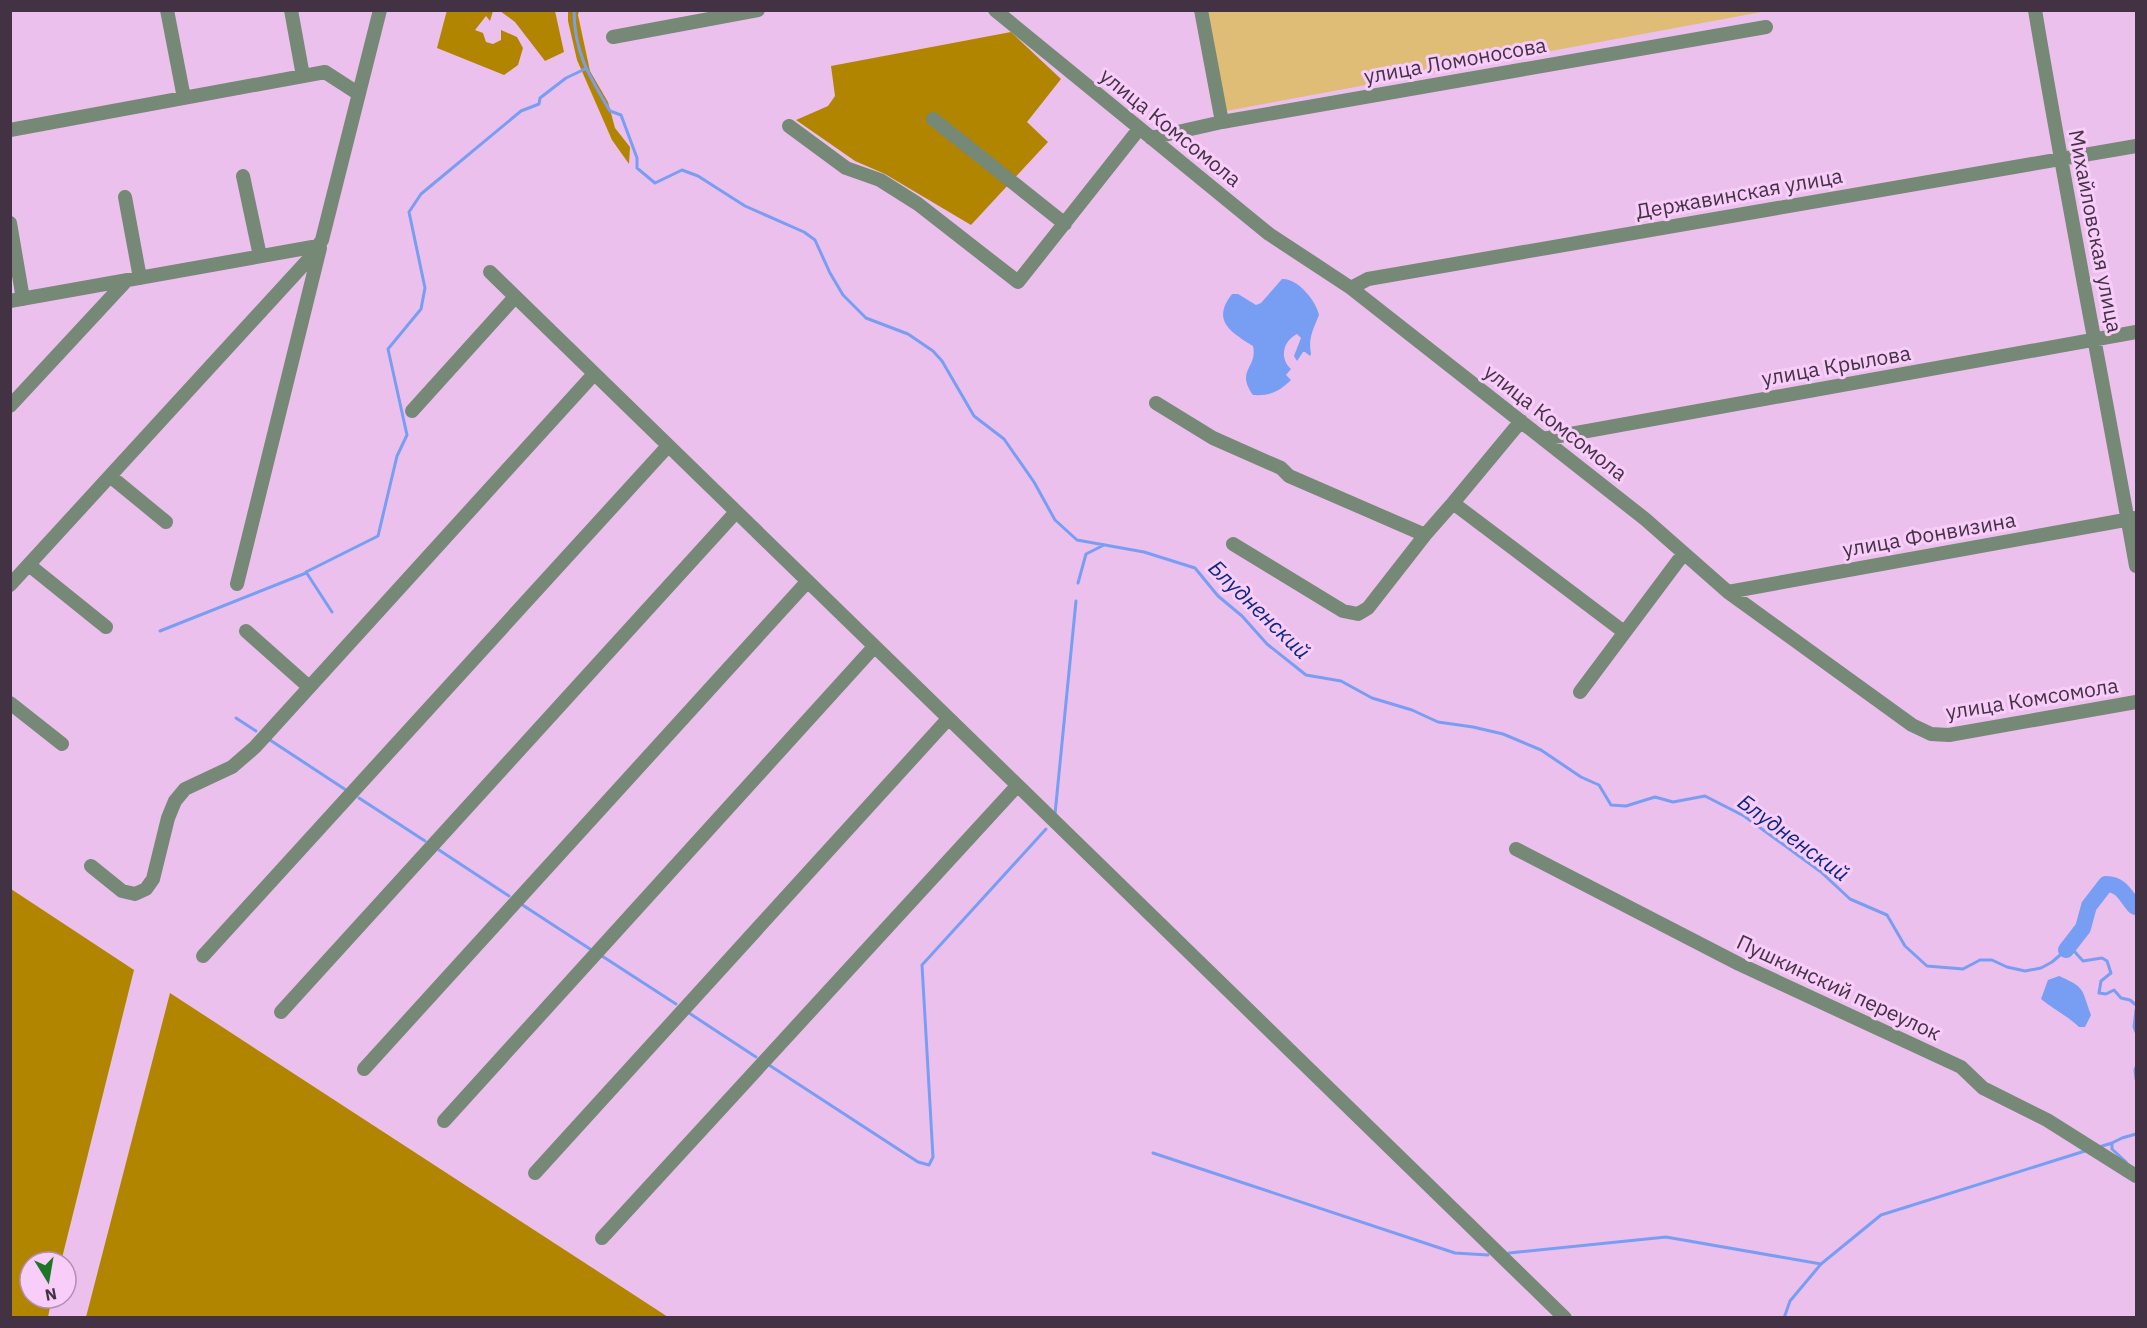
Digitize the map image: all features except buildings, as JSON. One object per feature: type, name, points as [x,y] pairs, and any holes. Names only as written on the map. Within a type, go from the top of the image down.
[{"type":"street","points":[[167,10],[184,98]]},
{"type":"street","points":[[291,10],[303,76]]},
{"type":"street","points":[[237,584],[320,243],[380,10]]},
{"type":"street","points":[[613,37],[758,10]]},
{"type":"street","name":"улица Комсомола","points":[[995,10],[1269,234],[1351,288],[1645,519],[1728,592],[1912,725],[1931,734],[1949,735],[2136,702]]},
{"type":"street","points":[[1201,10],[1222,122]]},
{"type":"street","name":"Михайловская улица","points":[[2035,10],[2060,159],[2132,519],[2136,566]]},
{"type":"street","name":"улица Ломоносова","points":[[1151,138],[1222,122],[1766,27]]},
{"type":"street","points":[[10,130],[325,72],[359,94]]},
{"type":"street","points":[[933,119],[1065,224]]},
{"type":"street","points":[[789,126],[846,168],[880,180],[918,204],[1018,282],[1139,129]]},
{"type":"street","name":"Державинская улица","points":[[1351,288],[1368,279],[2136,146]]},
{"type":"street","points":[[243,176],[260,256]]},
{"type":"street","points":[[10,406],[133,279],[125,197]]},
{"type":"street","points":[[10,223],[17,300],[320,243]]},
{"type":"street","points":[[10,585],[308,260],[320,243]]},
{"type":"street","points":[[490,272],[1565,1317]]},
{"type":"street","points":[[412,411],[515,297]]},
{"type":"street","name":"улица Крылова","points":[[1544,439],[2136,332]]},
{"type":"street","points":[[91,866],[122,891],[135,894],[146,889],[153,879],[168,818],[175,801],[185,789],[232,767],[255,747],[594,374]]},
{"type":"street","points":[[1156,403],[1213,438],[1281,468],[1289,476],[1425,535]]},
{"type":"street","points":[[1233,544],[1343,611],[1358,614],[1368,608],[1425,535],[1521,421]]},
{"type":"street","points":[[203,956],[668,446]]},
{"type":"street","points":[[110,476],[166,522]]},
{"type":"street","points":[[1453,503],[1624,632]]},
{"type":"street","points":[[281,1012],[736,512]]},
{"type":"street","name":"улица Фонвизина","points":[[1728,592],[2132,519]]},
{"type":"street","points":[[1580,692],[1684,553]]},
{"type":"street","points":[[29,565],[106,627]]},
{"type":"street","points":[[364,1068],[807,582]]},
{"type":"street","points":[[246,631],[309,687]]},
{"type":"street","points":[[444,1121],[874,647]]},
{"type":"street","points":[[10,703],[62,744]]},
{"type":"street","points":[[535,1173],[948,719]]},
{"type":"street","points":[[602,1238],[1017,786]]},
{"type":"street","name":"Пушкинский переулок","points":[[1515,849],[1739,963],[1961,1067],[1983,1088],[2047,1120],[2136,1176]]},
{"type":"shaded area","points":[[447,10],[493,11],[490,21],[486,16],[475,30],[483,33],[486,42],[493,44],[501,40],[501,30],[517,37],[523,48],[518,65],[504,75],[437,48]]},
{"type":"shaded area","points":[[1208,10],[1767,11],[1226,111]]},
{"type":"shaded area","points":[[500,11],[555,11],[564,52],[545,61],[515,22]]},
{"type":"shaded area","points":[[568,11],[579,11],[590,71],[608,102],[615,128],[630,147],[629,164],[612,140],[577,60],[568,21]]},
{"type":"shaded area","points":[[1011,32],[1061,79],[1027,122],[1048,142],[971,225],[885,174],[855,161],[796,120],[828,106],[835,96],[831,66]]},
{"type":"shaded area","points":[[11,889],[134,970],[64,1250],[18,1250],[18,1310],[49,1310],[48,1317],[11,1317]]},
{"type":"shaded area","points":[[170,993],[668,1317],[86,1317]]},
{"type":"water","points":[[1282,279],[1300,286],[1317,309],[1319,315],[1311,339],[1311,354],[1310,356],[1303,352],[1297,361],[1294,356],[1301,338],[1297,334],[1292,337],[1284,350],[1285,360],[1291,369],[1286,375],[1291,380],[1273,392],[1253,395],[1248,387],[1246,374],[1253,359],[1253,346],[1231,331],[1226,325],[1223,312],[1232,294],[1238,294],[1256,305],[1261,303]]},
{"type":"water","points":[[2059,976],[2074,983],[2084,994],[2091,1015],[2085,1027],[2079,1027],[2041,999],[2048,980]]},
{"type":"waterway","name":"Блудненский","points":[[574,10],[577,39],[584,63],[610,111],[621,115],[637,158],[637,168],[655,183],[682,170],[698,176],[745,206],[804,232],[815,240],[843,295],[866,318],[908,334],[933,351],[942,361],[974,416],[1004,439],[1034,482],[1055,520],[1077,540],[1144,552],[1195,568],[1218,596],[1242,616],[1267,644],[1306,675],[1341,681],[1372,698],[1412,710],[1438,722],[1503,734],[1541,750],[1581,777],[1599,785],[1611,805],[1626,806],[1655,797],[1673,802],[1705,796],[1744,816],[1821,872],[1850,899],[1887,915],[1905,946],[1927,966],[1963,969],[1980,960],[1992,960],[2007,967],[2025,971],[2041,968],[2066,950],[2074,951],[2083,961],[2102,958],[2107,961],[2111,973],[2101,981],[2099,993],[2106,994],[2114,990],[2121,998],[2130,1000],[2136,1005]]},
{"type":"waterway","points":[[332,612],[306,572],[378,536],[397,456],[407,435],[388,349],[421,309],[425,288],[409,212],[421,194],[521,111],[539,104],[540,98],[566,78],[585,69]]},
{"type":"waterway","points":[[1078,583],[1086,554],[1104,545]]},
{"type":"waterway","points":[[160,631],[306,573]]},
{"type":"waterway","points":[[1055,814],[1076,601]]},
{"type":"waterway","points":[[236,718],[256,731]]},
{"type":"waterway","points":[[270,740],[346,790]]},
{"type":"waterway","points":[[359,798],[425,841]]},
{"type":"waterway","points":[[769,1065],[918,1162],[929,1165],[933,1157],[922,965],[1046,829]]},
{"type":"waterway","points":[[439,850],[509,896]]},
{"type":"waterway","points":[[2066,950],[2083,928],[2089,906],[2106,884],[2119,888],[2136,907]]},
{"type":"waterway","points":[[521,904],[590,949]]},
{"type":"waterway","points":[[602,956],[676,1004]]},
{"type":"waterway","points":[[2136,1010],[2134,1027],[2136,1032]]},
{"type":"waterway","points":[[689,1013],[756,1057]]},
{"type":"waterway","points":[[2136,1067],[2136,1079]]},
{"type":"waterway","points":[[2126,1162],[2112,1149],[2112,1143],[2136,1134]]},
{"type":"waterway","points":[[2099,1147],[2112,1143]]},
{"type":"waterway","points":[[1509,1253],[1666,1237],[1821,1264],[1881,1215],[2085,1151]]},
{"type":"waterway","points":[[1153,1153],[1455,1253],[1488,1255]]},
{"type":"waterway","points":[[1784,1318],[1790,1301],[1821,1264]]}]
